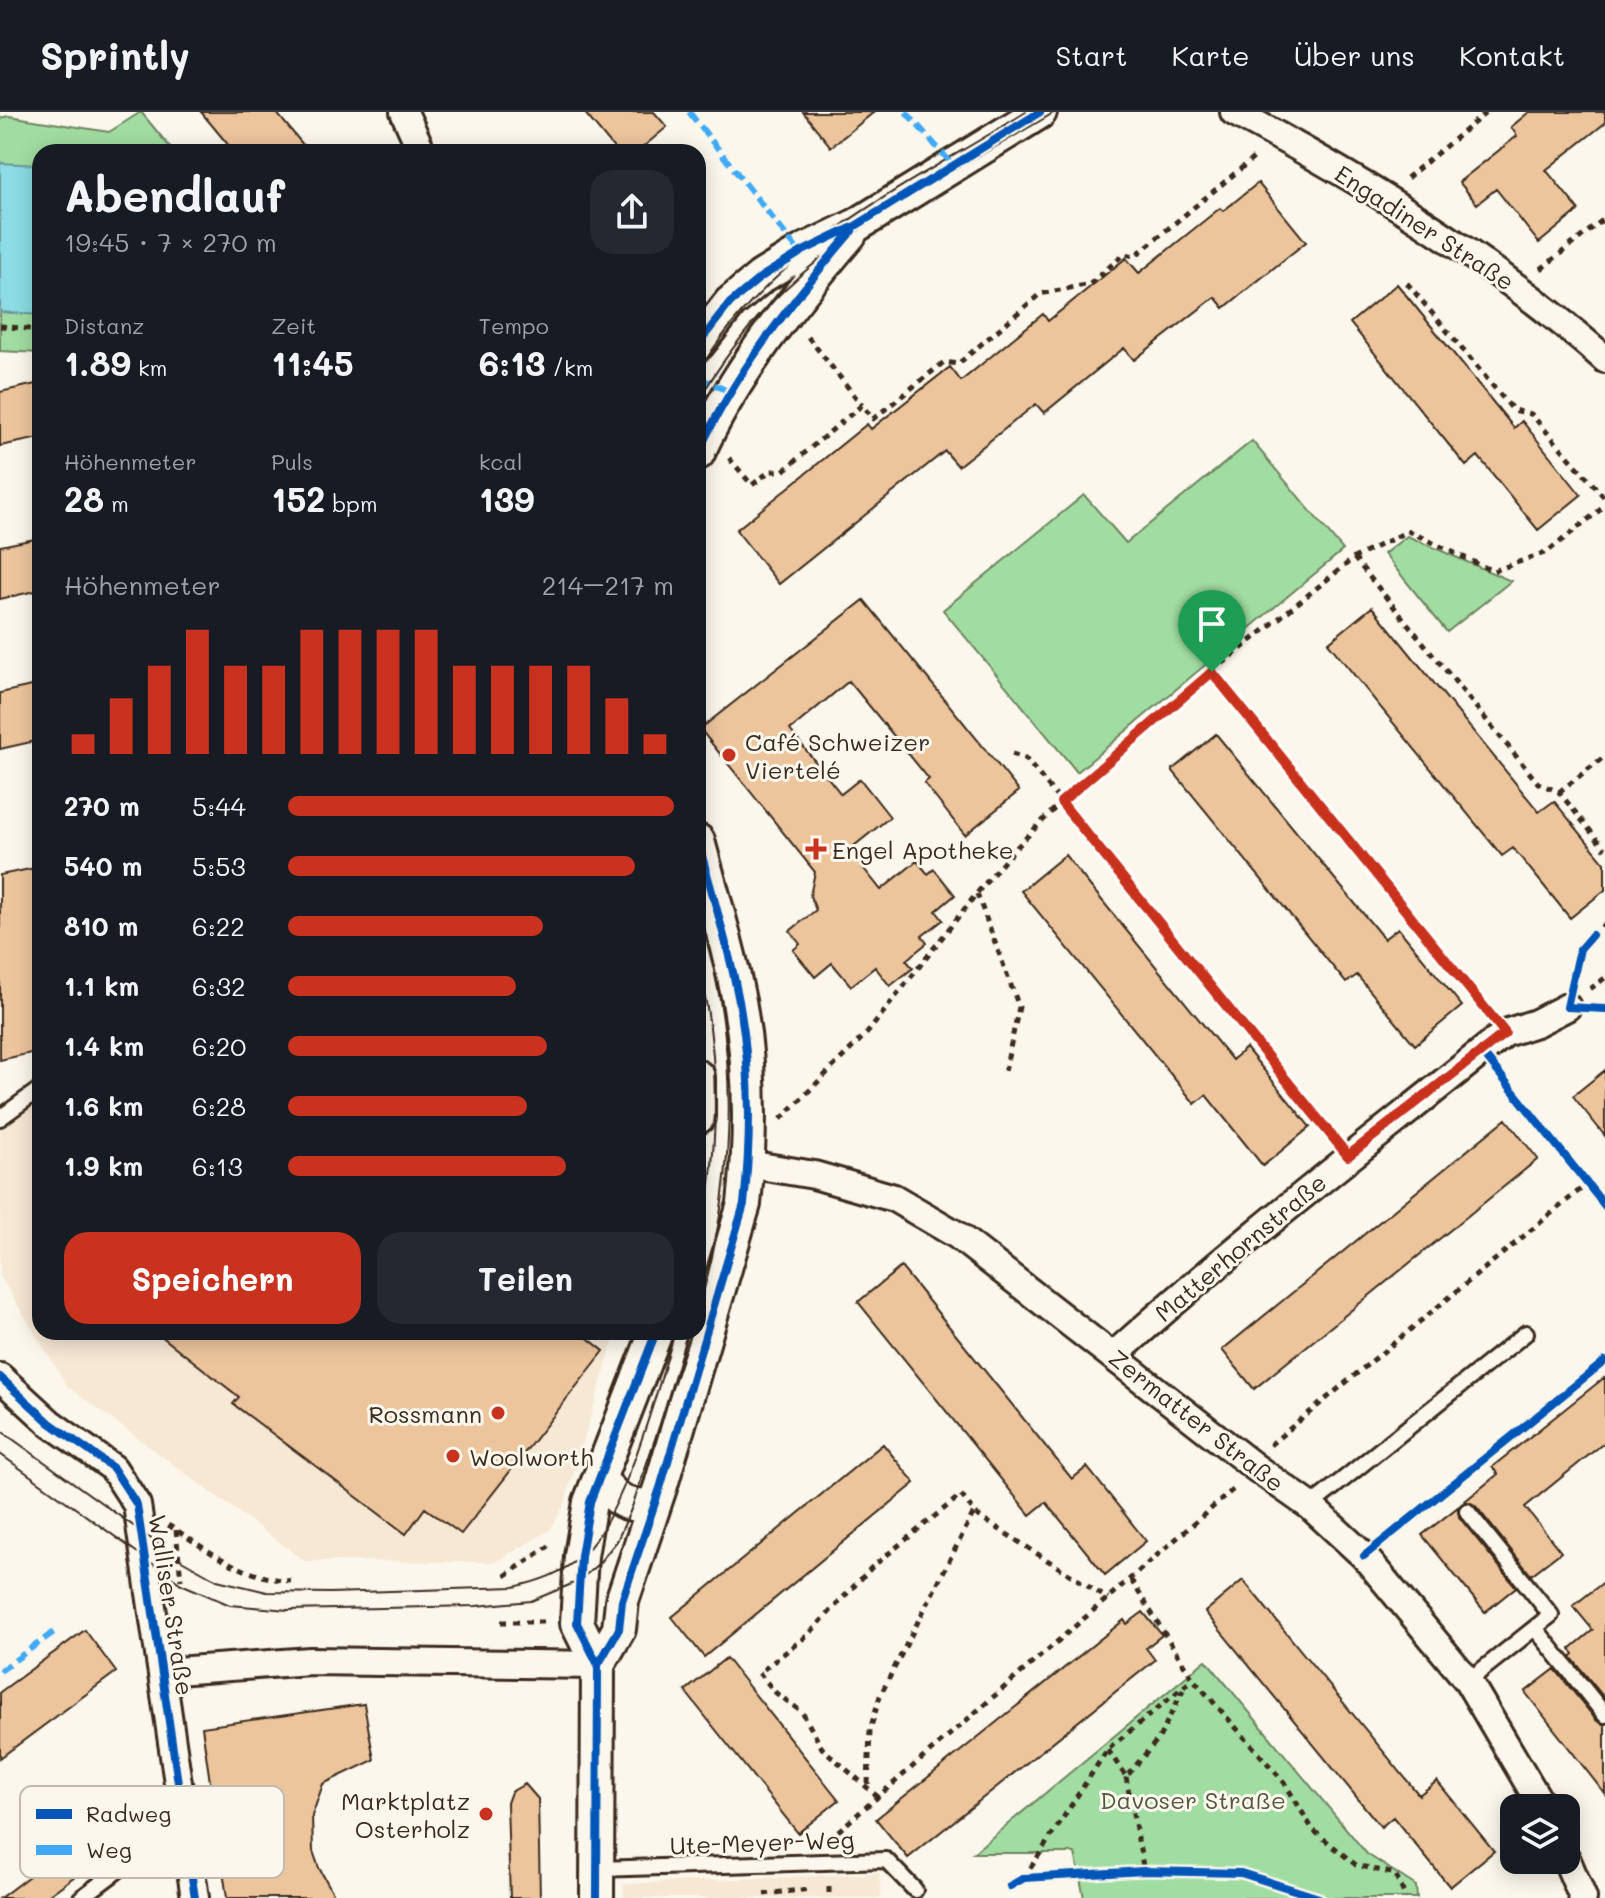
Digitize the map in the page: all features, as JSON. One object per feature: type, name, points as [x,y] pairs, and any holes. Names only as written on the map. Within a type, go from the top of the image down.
[{"type":"street","points":[[404,112],[418,144]]},
{"type":"street","points":[[706,334],[730,303],[761,277],[800,253],[857,225],[1040,112]]},
{"type":"street","name":"Engadiner Straße","points":[[1234,112],[1385,197],[1519,288],[1605,359]]},
{"type":"street","points":[[706,429],[786,311],[857,225]]},
{"type":"street","points":[[706,871],[735,980],[748,1085],[744,1204],[706,1331]]},
{"type":"street","name":"Matterhornstraße","points":[[1113,1356],[1189,1287],[1348,1156],[1505,1033],[1536,1023],[1567,1007]]},
{"type":"street","name":"Zermatter Straße","points":[[748,1150],[814,1175],[894,1198],[957,1235],[1310,1506],[1364,1556],[1468,1681],[1535,1794]]},
{"type":"street","points":[[597,1883],[598,1665],[577,1623],[581,1556],[590,1502],[653,1340]]},
{"type":"street","points":[[598,1665],[619,1629],[622,1601],[703,1340]]},
{"type":"street","name":"Walliser Straße","points":[[0,1377],[50,1423],[113,1468],[137,1505],[179,1786]]},
{"type":"street","points":[[599,1479],[618,1500],[632,1507],[654,1505]]},
{"type":"street","points":[[162,1672],[310,1661],[598,1665]]},
{"type":"street","points":[[1573,1874],[1583,1898]]},
{"type":"street","name":"Walliser Straße","points":[[192,1878],[195,1898]]},
{"type":"lane","points":[[0,1118],[32,1095]]},
{"type":"lane","points":[[1310,1506],[1526,1333]]},
{"type":"lane","points":[[1467,1511],[1551,1615],[1468,1681]]},
{"type":"lane","points":[[1535,1628],[1605,1715]]},
{"type":"lane","name":"Ute-Meyer-Weg","points":[[597,1883],[801,1863],[886,1860],[915,1890]]},
{"type":"lane","points":[[81,1898],[108,1878]]},
{"type":"path","points":[[1385,197],[1487,112]]},
{"type":"path","points":[[786,311],[873,419],[944,362],[958,364],[1040,294],[1090,284],[1124,254],[1135,256],[1280,137]]},
{"type":"path","points":[[1519,288],[1605,218]]},
{"type":"path","points":[[1407,283],[1513,410],[1531,414],[1605,498]]},
{"type":"path","points":[[0,326],[32,329]]},
{"type":"path","points":[[706,436],[752,485],[770,471],[783,471],[862,405]]},
{"type":"path","points":[[748,1150],[868,1032],[977,893],[1061,802],[1212,672],[1354,558],[1408,531],[1493,571],[1547,552],[1605,506]]},
{"type":"path","points":[[1354,558],[1538,783],[1559,792],[1605,849]]},
{"type":"path","points":[[1212,672],[1505,1033]]},
{"type":"path","points":[[1012,754],[1025,758],[1348,1156]]},
{"type":"path","points":[[1559,792],[1605,756]]},
{"type":"path","points":[[977,893],[1019,1007],[1005,1071]]},
{"type":"path","points":[[1589,938],[1605,924]]},
{"type":"path","points":[[1578,1173],[1596,1195]]},
{"type":"path","points":[[801,1863],[1131,1580],[1253,1465],[1587,1184]]},
{"type":"path","points":[[878,1797],[868,1785],[822,1748],[802,1712],[776,1693],[759,1673],[809,1634],[872,1567],[961,1495],[974,1512],[1108,1599]]},
{"type":"path","points":[[137,1505],[224,1562],[263,1579],[291,1581]]},
{"type":"path","points":[[868,1785],[870,1730],[880,1696],[974,1512]]},
{"type":"path","points":[[558,1551],[559,1539]]},
{"type":"path","points":[[505,1576],[559,1539]]},
{"type":"path","points":[[1131,1580],[1193,1679],[1284,1782],[1313,1830],[1356,1865],[1395,1874],[1406,1898]]},
{"type":"path","points":[[501,1622],[547,1622],[549,1608]]},
{"type":"path","points":[[1020,1880],[1107,1750],[1193,1679]]},
{"type":"path","points":[[1126,1777],[1159,1738],[1185,1685]]},
{"type":"path","points":[[1107,1750],[1126,1777],[1144,1871]]},
{"type":"path","points":[[1129,1872],[1157,1871]]},
{"type":"path","points":[[1020,1880],[1039,1877]]},
{"type":"path","points":[[764,1894],[831,1887],[829,1898]]},
{"type":"shaded area","points":[[32,1105],[32,1328],[0,1276],[0,1129]]},
{"type":"shaded area","points":[[39,1340],[614,1340],[564,1506],[550,1530],[495,1562],[305,1561],[68,1387]]},
{"type":"shaded area","points":[[879,1873],[881,1898],[624,1898],[623,1884]]},
{"type":"green space","points":[[141,112],[167,144],[32,144],[32,353],[0,351],[0,118],[9,116],[109,132]]},
{"type":"green space","points":[[1252,441],[1343,550],[1077,772],[943,610],[1084,495],[1126,543]]},
{"type":"green space","points":[[1407,536],[1511,581],[1447,632],[1384,554]]},
{"type":"green space","name":"Davoser Straße","points":[[1206,1660],[1367,1854],[1416,1886],[1417,1898],[1084,1898],[1075,1853],[973,1853]]},
{"type":"water","points":[[0,163],[32,165],[32,314],[0,312]]},
{"type":"building","points":[[201,112],[276,112],[302,144],[227,144]]},
{"type":"building","points":[[584,112],[654,112],[667,127],[647,144],[610,144]]},
{"type":"building","points":[[803,112],[874,112],[831,147]]},
{"type":"building","points":[[1529,112],[1605,112],[1605,123],[1546,170],[1579,210],[1539,243],[1496,189],[1477,204],[1459,182],[1517,136],[1511,127]]},
{"type":"building","points":[[1258,183],[1306,242],[1224,308],[1215,297],[1134,360],[1124,348],[1044,413],[1036,404],[958,466],[945,451],[779,584],[736,530],[867,424],[871,429],[950,367],[961,381],[1043,314],[1048,321],[1126,258],[1139,273],[1220,208],[1223,211]]},
{"type":"building","points":[[1397,284],[1514,428],[1522,421],[1581,495],[1538,530],[1478,456],[1466,466],[1350,323]]},
{"type":"building","points":[[32,385],[32,440],[0,446],[0,392]]},
{"type":"building","points":[[32,540],[32,592],[0,599],[0,546]]},
{"type":"building","points":[[864,600],[1019,791],[965,835],[924,783],[929,779],[849,681],[790,730],[841,794],[860,779],[890,817],[849,850],[881,890],[917,861],[928,874],[934,869],[955,895],[936,911],[943,920],[922,936],[927,943],[906,960],[913,968],[890,986],[875,967],[851,986],[832,963],[815,977],[793,950],[800,944],[790,931],[816,910],[810,896],[815,872],[706,736],[706,724]]},
{"type":"building","points":[[1372,607],[1539,812],[1554,801],[1605,863],[1605,890],[1570,918],[1513,848],[1502,856],[1328,643]]},
{"type":"building","points":[[32,686],[32,742],[0,749],[0,693]]},
{"type":"building","points":[[1216,734],[1384,939],[1398,928],[1462,1006],[1415,1045],[1357,975],[1346,983],[1172,770]]},
{"type":"building","points":[[1065,855],[1232,1060],[1246,1048],[1310,1127],[1263,1166],[1206,1095],[1195,1104],[1021,891]]},
{"type":"building","points":[[32,869],[32,1053],[0,1060],[0,875]]},
{"type":"building","points":[[1605,1070],[1605,1136],[1573,1096]]},
{"type":"building","points":[[1506,1119],[1538,1159],[1254,1389],[1222,1350]]},
{"type":"building","points":[[901,1267],[1072,1479],[1087,1467],[1146,1541],[1105,1575],[1046,1502],[1030,1515],[858,1302]]},
{"type":"building","points":[[166,1340],[590,1340],[604,1351],[461,1534],[425,1508],[406,1534],[233,1404],[239,1397]]},
{"type":"building","points":[[1605,1377],[1605,1442],[1525,1507],[1561,1552],[1531,1575],[1475,1505],[1465,1501],[1498,1474],[1492,1467]]},
{"type":"building","points":[[883,1444],[915,1483],[704,1657],[672,1617]]},
{"type":"building","points":[[1458,1507],[1459,1517],[1516,1587],[1485,1612],[1422,1535]]},
{"type":"building","points":[[1243,1580],[1419,1795],[1437,1781],[1494,1851],[1450,1887],[1393,1817],[1381,1827],[1205,1612]]},
{"type":"building","points":[[1605,1581],[1605,1699],[1571,1657],[1574,1654],[1570,1649],[1593,1630],[1573,1606]]},
{"type":"building","points":[[1143,1612],[1162,1635],[1146,1648],[1155,1660],[908,1858],[876,1819],[1124,1620],[1127,1624]]},
{"type":"building","points":[[85,1630],[116,1672],[0,1758],[0,1692]]},
{"type":"building","points":[[726,1658],[839,1800],[798,1833],[685,1691]]},
{"type":"building","points":[[1555,1669],[1597,1721],[1605,1725],[1605,1794],[1525,1692]]},
{"type":"building","points":[[364,1704],[374,1760],[323,1784],[312,1816],[313,1851],[336,1898],[227,1898],[224,1878],[284,1878],[284,1786],[211,1786],[202,1727]]},
{"type":"building","points":[[525,1784],[538,1799],[540,1898],[510,1898],[507,1803],[511,1792]]},
{"type":"building","points":[[27,1878],[72,1878],[45,1898],[0,1898]]},
{"type":"tram line","points":[[706,361],[728,329],[763,289],[803,255],[890,194],[1026,112]]},
{"type":"tram line","points":[[706,389],[723,362],[771,303],[834,248],[906,199],[1055,112]]},
{"type":"tram line","points":[[706,937],[721,1008],[729,1109],[721,1210],[706,1279]]},
{"type":"tram line","points":[[706,1001],[715,1109],[706,1210]]},
{"type":"tram line","points":[[0,1430],[178,1558],[217,1580],[267,1592],[514,1587],[565,1568],[596,1539],[625,1484],[673,1340]]},
{"type":"tram line","points":[[0,1454],[181,1584],[230,1605],[288,1610],[476,1606],[531,1601],[579,1581],[617,1541],[632,1507],[688,1340]]},
{"type":"marked path","points":[[689,112],[800,253]]},
{"type":"marked path","points":[[906,112],[953,165]]},
{"type":"marked path","points":[[706,381],[730,392]]},
{"type":"marked path","points":[[0,1671],[58,1629]]},
{"type":"cycle path","points":[[706,334],[730,303],[761,277],[803,251],[857,225],[1040,112]]},
{"type":"cycle path","points":[[706,437],[730,393],[767,337],[852,231]]},
{"type":"cycle path","points":[[706,871],[740,1005],[747,1061],[749,1119],[744,1204],[706,1333]]},
{"type":"cycle path","points":[[1592,935],[1580,949],[1567,1007],[1605,1009]]},
{"type":"cycle path","points":[[1482,1052],[1605,1206]]},
{"type":"cycle path","points":[[597,1898],[598,1665],[577,1623],[581,1556],[590,1502],[653,1340]]},
{"type":"cycle path","points":[[598,1665],[619,1629],[622,1601],[661,1485],[704,1340]]},
{"type":"cycle path","points":[[1364,1556],[1605,1361]]},
{"type":"cycle path","points":[[0,1377],[50,1423],[113,1468],[137,1505],[178,1786]]},
{"type":"cycle path","points":[[1010,1886],[1024,1878],[1144,1871],[1241,1873],[1319,1898]]},
{"type":"cycle path","points":[[192,1878],[195,1898]]},
{"type":"place","name":"Café Schweizer Viertelé","points":[[729,755]]},
{"type":"place","name":"Engel Apotheke","points":[[816,849]]},
{"type":"place","name":"Rossmann","points":[[498,1413]]},
{"type":"place","name":"Woolworth","points":[[453,1456]]},
{"type":"place","name":"Marktplatz Osterholz","points":[[486,1814]]},
{"type":"route","points":[[1212,672],[1505,1033],[1348,1156],[1061,802],[1212,672]]}]
